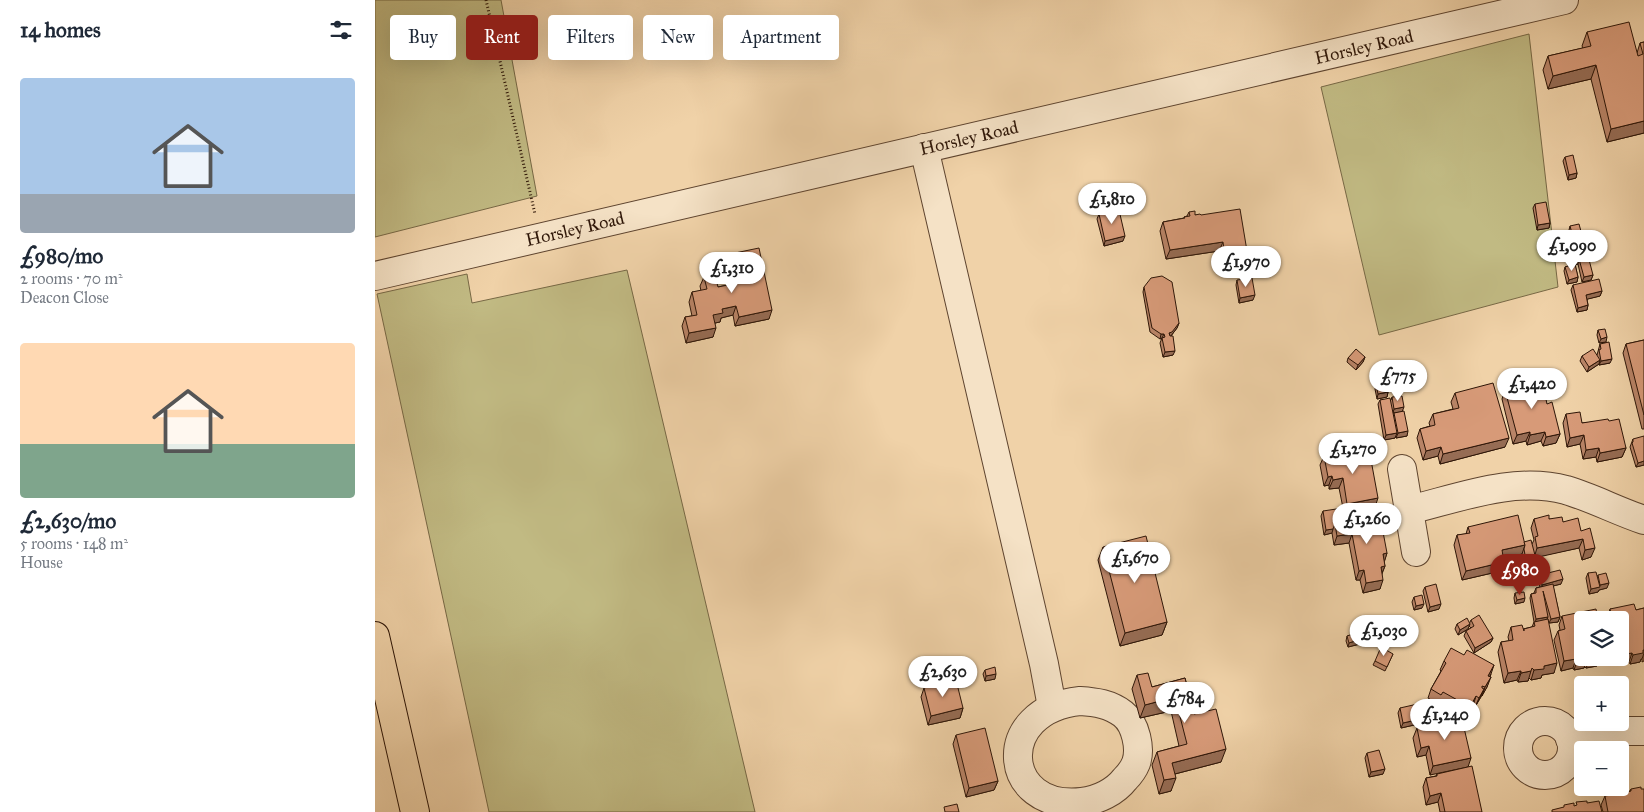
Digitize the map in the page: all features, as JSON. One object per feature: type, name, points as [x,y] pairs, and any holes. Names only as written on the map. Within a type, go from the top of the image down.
[{"type":"highway","points":[[375,636],[415,812]]},
{"type":"highway","points":[[406,770],[423,812]]},
{"type":"street","name":"Horsley Road","points":[[375,276],[1564,0]]},
{"type":"street","points":[[924,148],[1045,664],[1052,707]]},
{"type":"street","points":[[1402,469],[1416,552]]},
{"type":"street","points":[[1409,510],[1496,488],[1527,486],[1563,490],[1644,520]]},
{"type":"street","points":[[1066,702],[1095,702],[1109,706],[1125,715],[1134,730],[1137,747],[1135,764],[1126,779],[1116,789],[1089,801],[1075,803],[1059,802],[1030,787],[1021,773],[1017,756],[1019,740],[1039,714],[1052,707],[1066,702]]},
{"type":"street","points":[[1570,739],[1629,730],[1644,731]]},
{"type":"path","points":[[486,0],[541,237]]},
{"type":"shaded area","points":[[375,0],[501,0],[504,15],[466,15],[466,60],[512,60],[537,196],[375,237]]},
{"type":"shaded area","points":[[1529,34],[1558,287],[1379,335],[1321,87]]},
{"type":"shaded area","points":[[627,270],[755,812],[489,812],[377,294],[467,274],[472,303]]},
{"type":"building","points":[[1629,22],[1638,56],[1643,54],[1640,43],[1644,42],[1644,121],[1611,129],[1596,65],[1553,76],[1548,56],[1591,46],[1587,32]]},
{"type":"building","points":[[1573,155],[1577,173],[1569,175],[1565,157]]},
{"type":"building","points":[[1546,202],[1550,223],[1538,225],[1535,204]]},
{"type":"building","points":[[1240,209],[1247,251],[1225,255],[1223,242],[1170,250],[1163,222],[1185,218],[1190,216],[1189,212],[1195,211],[1195,215],[1201,215]]},
{"type":"building","points":[[1119,210],[1125,236],[1105,241],[1099,214]]},
{"type":"building","points":[[1579,224],[1582,235],[1573,237],[1570,226]]},
{"type":"building","points":[[759,248],[772,310],[739,317],[736,306],[722,309],[723,313],[713,315],[716,328],[689,333],[685,317],[697,315],[692,292],[707,289],[704,277],[715,275],[718,287],[742,282],[735,253]]},
{"type":"building","points":[[1586,248],[1593,275],[1584,277],[1579,259],[1576,260],[1573,250]]},
{"type":"building","points":[[1575,264],[1578,277],[1569,280],[1565,267]]},
{"type":"building","points":[[1162,276],[1172,282],[1179,323],[1169,333],[1170,336],[1173,336],[1175,351],[1165,352],[1162,338],[1165,337],[1164,334],[1152,328],[1144,287],[1151,278]]},
{"type":"building","points":[[1252,278],[1255,295],[1240,298],[1237,280]]},
{"type":"building","points":[[1599,279],[1602,291],[1586,295],[1588,305],[1578,308],[1573,285]]},
{"type":"building","points":[[1605,329],[1607,337],[1601,339],[1598,330]]},
{"type":"building","points":[[1644,340],[1644,415],[1626,344]]},
{"type":"building","points":[[1609,342],[1612,359],[1601,361],[1600,344]]},
{"type":"building","points":[[1356,349],[1365,357],[1358,365],[1348,358]]},
{"type":"building","points":[[1593,349],[1600,360],[1589,367],[1582,356]]},
{"type":"building","points":[[1542,381],[1547,404],[1552,402],[1560,434],[1546,437],[1545,432],[1530,435],[1530,432],[1517,435],[1505,390]]},
{"type":"building","points":[[1386,383],[1388,392],[1378,394],[1376,385]]},
{"type":"building","points":[[1493,383],[1509,438],[1443,454],[1441,447],[1426,451],[1420,429],[1435,425],[1433,414],[1459,408],[1455,393]]},
{"type":"building","points":[[1402,396],[1404,407],[1394,409],[1392,397]]},
{"type":"building","points":[[1390,398],[1397,433],[1386,435],[1380,400]]},
{"type":"building","points":[[1404,411],[1408,431],[1398,433],[1394,413]]},
{"type":"building","points":[[1580,412],[1582,423],[1619,419],[1626,448],[1600,453],[1599,448],[1586,450],[1584,435],[1570,438],[1566,414]]},
{"type":"building","points":[[1644,436],[1644,461],[1638,463],[1632,443],[1633,439]]},
{"type":"building","points":[[1364,449],[1366,461],[1371,460],[1378,498],[1347,504],[1343,478],[1333,480],[1332,476],[1328,477],[1324,456]]},
{"type":"building","points":[[1343,508],[1345,522],[1335,524],[1333,529],[1326,530],[1323,511]]},
{"type":"building","points":[[1518,515],[1525,545],[1502,550],[1504,562],[1466,571],[1457,535],[1470,533],[1468,527]]},
{"type":"building","points":[[1549,515],[1549,519],[1562,517],[1563,522],[1578,518],[1581,531],[1590,528],[1595,548],[1585,550],[1583,539],[1537,548],[1535,537],[1538,536],[1534,519]]},
{"type":"building","points":[[1380,516],[1387,553],[1383,554],[1385,566],[1381,567],[1383,580],[1366,583],[1364,570],[1359,571],[1352,534],[1337,536],[1335,524]]},
{"type":"building","points":[[1146,536],[1167,622],[1125,633],[1103,547]]},
{"type":"building","points":[[1531,540],[1536,559],[1526,561],[1524,542]]},
{"type":"building","points":[[1560,570],[1563,579],[1542,585],[1540,575]]},
{"type":"building","points":[[1596,572],[1600,587],[1591,589],[1588,573]]},
{"type":"building","points":[[1606,573],[1609,583],[1600,585],[1598,575]]},
{"type":"building","points":[[1436,584],[1441,604],[1430,607],[1425,587]]},
{"type":"building","points":[[1553,584],[1560,617],[1551,619],[1543,591],[1548,617],[1536,619],[1531,594],[1536,593],[1536,588]]},
{"type":"building","points":[[1524,592],[1525,598],[1517,600],[1515,593]]},
{"type":"building","points":[[1422,595],[1424,604],[1416,606],[1414,597]]},
{"type":"building","points":[[1634,604],[1636,610],[1644,608],[1643,653],[1633,655],[1632,653],[1629,654],[1629,611],[1611,611],[1610,609]]},
{"type":"building","points":[[1574,614],[1574,659],[1564,661],[1558,631],[1565,629],[1562,616]]},
{"type":"building","points":[[1479,615],[1493,638],[1475,648],[1466,631],[1474,626],[1471,620]]},
{"type":"building","points":[[1467,618],[1470,624],[1460,630],[1457,624]]},
{"type":"building","points":[[1548,619],[1557,663],[1544,666],[1544,669],[1534,670],[1532,668],[1531,671],[1508,673],[1501,642],[1513,640],[1511,627],[1522,625],[1524,631],[1524,629],[1535,626],[1534,622]]},
{"type":"building","points":[[1359,632],[1361,639],[1349,643],[1347,636]]},
{"type":"building","points":[[1381,647],[1393,654],[1387,667],[1375,661]]},
{"type":"building","points":[[1451,648],[1464,655],[1467,650],[1494,665],[1488,676],[1491,677],[1485,687],[1482,686],[1484,689],[1479,698],[1476,696],[1470,707],[1443,692],[1441,695],[1431,689],[1446,663],[1444,661]]},
{"type":"building","points":[[995,667],[996,674],[986,676],[985,670]]},
{"type":"building","points":[[1148,673],[1152,687],[1185,678],[1194,714],[1216,709],[1226,749],[1172,763],[1176,778],[1164,780],[1157,752],[1187,744],[1175,697],[1145,705],[1137,675]]},
{"type":"building","points":[[956,680],[963,708],[931,716],[924,688]]},
{"type":"building","points":[[1422,703],[1425,718],[1403,723],[1400,708]]},
{"type":"building","points":[[1448,716],[1449,721],[1462,719],[1471,758],[1433,766],[1429,746],[1421,748],[1417,728],[1435,724],[1434,719]]},
{"type":"building","points":[[985,728],[998,781],[969,788],[956,735]]},
{"type":"building","points":[[1379,750],[1385,769],[1371,772],[1367,753]]},
{"type":"building","points":[[1472,766],[1482,812],[1445,812],[1441,793],[1430,796],[1426,778]]},
{"type":"building","points":[[1641,787],[1641,789],[1644,789],[1644,812],[1608,812],[1605,796],[1629,796],[1631,789]]},
{"type":"building","points":[[1587,801],[1587,803],[1599,801],[1602,812],[1552,812],[1552,810],[1564,807],[1564,805],[1574,803],[1574,806],[1577,805],[1576,802]]},
{"type":"building","points":[[957,804],[959,812],[945,812],[944,807]]}]
